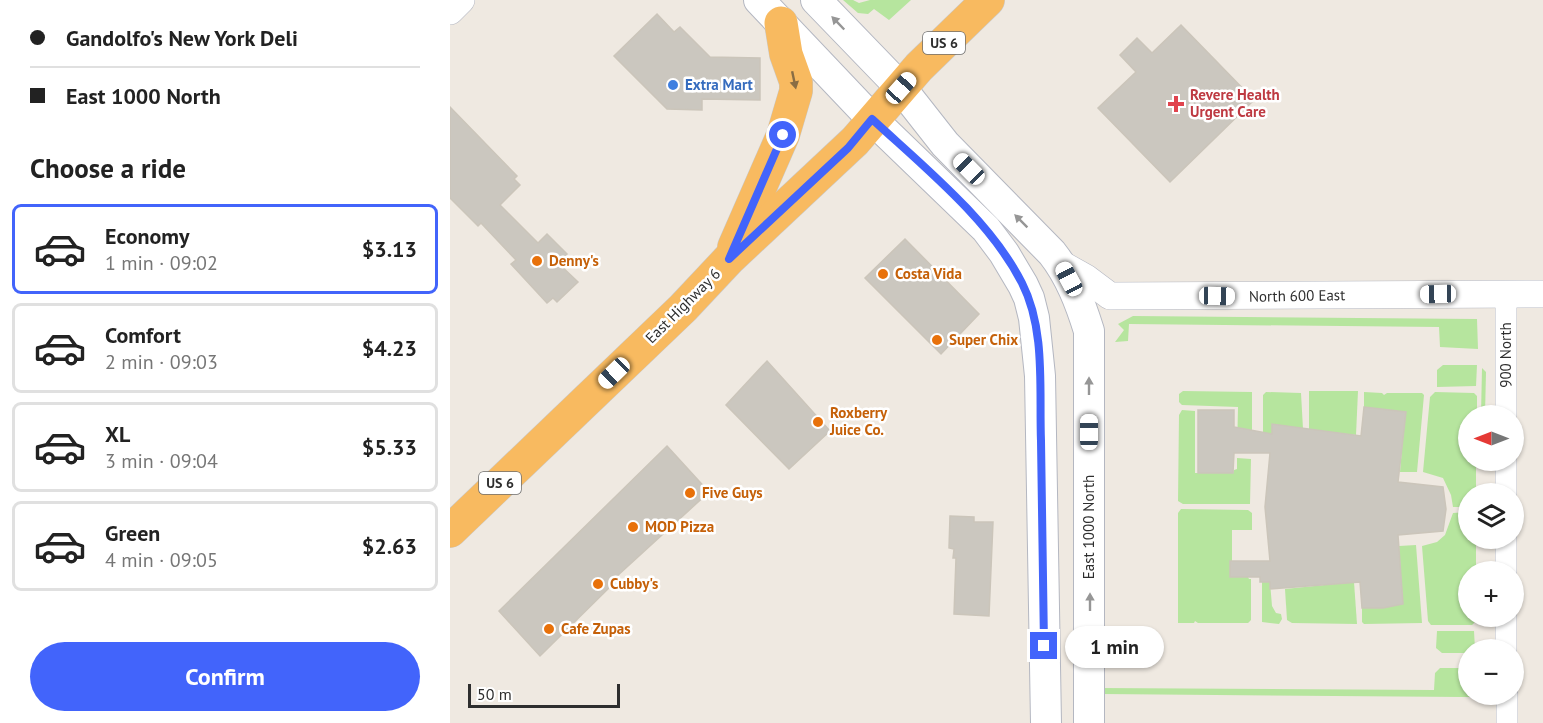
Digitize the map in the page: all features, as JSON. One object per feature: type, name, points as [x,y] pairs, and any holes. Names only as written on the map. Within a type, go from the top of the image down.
[{"type":"highway","name":"East Highway 6","points":[[450,531],[683,308],[729,259],[848,148],[901,88],[988,0]]},
{"type":"highway","points":[[729,259],[783,135],[796,91],[796,82],[786,54],[781,23]]},
{"type":"main road","points":[[759,0],[872,119],[986,229],[1004,253],[1029,298],[1035,326],[1040,376],[1046,723]]},
{"type":"main road","name":"East 1000 North","points":[[816,0],[901,88],[945,144],[1052,253],[1078,295],[1089,331],[1089,723]]},
{"type":"main road","points":[[1043,557],[1052,578],[1061,621],[1064,705],[1072,715],[1089,723]]},
{"type":"street","points":[[450,11],[461,0]]},
{"type":"street","points":[[1060,264],[1086,278],[1110,296],[1089,331]]},
{"type":"street","name":"900 North","points":[[1506,294],[1506,405]]},
{"type":"street","name":"North 600 East","points":[[1110,296],[1543,294]]},
{"type":"street","points":[[1507,705],[1507,723]]},
{"type":"green space","points":[[843,0],[853,0],[859,3],[870,0],[911,0],[889,20],[874,9],[868,14],[858,13]]},
{"type":"green space","points":[[1133,316],[1477,319],[1478,349],[1440,347],[1439,327],[1129,324],[1128,341],[1115,342],[1124,330],[1118,324]]},
{"type":"green space","points":[[1443,365],[1477,365],[1476,386],[1437,387],[1437,370]]},
{"type":"green space","points":[[1482,368],[1486,372],[1485,405],[1481,405]]},
{"type":"green space","points":[[1183,391],[1252,392],[1252,449],[1237,452],[1238,407],[1182,405],[1179,402],[1179,394]]},
{"type":"green space","points":[[1309,391],[1358,391],[1356,435],[1309,430]]},
{"type":"green space","points":[[1266,392],[1301,393],[1303,429],[1272,424],[1272,433],[1263,433],[1263,395]]},
{"type":"green space","points":[[1364,392],[1384,395],[1387,393],[1422,393],[1424,395],[1417,472],[1400,472],[1405,412],[1364,407]]},
{"type":"green space","points":[[1435,392],[1474,393],[1477,396],[1477,405],[1458,405],[1458,471],[1476,471],[1476,483],[1458,483],[1458,507],[1453,507],[1451,495],[1443,478],[1423,472],[1430,397]]},
{"type":"green space","points":[[1182,410],[1195,411],[1195,473],[1233,473],[1237,469],[1237,458],[1251,459],[1250,504],[1183,504],[1178,501],[1179,415]]},
{"type":"green space","points":[[1181,509],[1248,510],[1252,513],[1252,530],[1232,530],[1232,561],[1230,562],[1230,577],[1251,579],[1251,620],[1248,623],[1198,623],[1195,621],[1194,623],[1178,623],[1178,513]]},
{"type":"green space","points":[[1453,513],[1458,513],[1458,549],[1476,549],[1476,561],[1458,561],[1458,625],[1431,625],[1428,621],[1422,546],[1437,542],[1445,535]]},
{"type":"green space","points":[[1416,545],[1422,623],[1364,624],[1362,608],[1383,608],[1403,604],[1399,546]]},
{"type":"green space","points":[[1262,582],[1270,582],[1272,606],[1276,613],[1281,614],[1282,619],[1279,624],[1262,622]]},
{"type":"green space","points":[[1354,582],[1357,624],[1292,623],[1287,620],[1285,589]]},
{"type":"green space","points":[[1437,631],[1474,631],[1474,639],[1458,639],[1458,653],[1442,653],[1436,648]]},
{"type":"green space","points":[[1440,668],[1458,668],[1458,697],[1102,694],[1099,688],[1434,690],[1435,673]]},
{"type":"building","name":"Extra Mart","points":[[657,14],[674,32],[680,27],[710,57],[760,58],[760,100],[702,99],[702,110],[667,109],[614,56]]},
{"type":"building","name":"Revere Health Urgent Care","points":[[1181,25],[1254,100],[1170,182],[1098,108],[1136,72],[1120,55],[1137,38],[1152,53]]},
{"type":"building","points":[[450,107],[517,176],[514,179],[520,185],[500,205],[538,243],[547,234],[567,254],[558,263],[578,282],[557,302],[553,298],[547,303],[511,264],[516,260],[481,223],[478,226],[450,198]]},
{"type":"building","points":[[905,239],[979,314],[941,354],[865,278]]},
{"type":"building","points":[[767,361],[830,431],[789,469],[726,405]]},
{"type":"building","points":[[1364,407],[1406,412],[1398,482],[1443,487],[1446,509],[1443,531],[1398,535],[1403,604],[1383,608],[1362,608],[1360,582],[1270,589],[1270,582],[1260,582],[1260,577],[1230,577],[1230,561],[1270,561],[1265,507],[1270,453],[1234,453],[1233,473],[1198,473],[1198,410],[1234,410],[1234,427],[1272,434],[1272,424],[1361,436]]},
{"type":"building","points":[[667,446],[709,492],[616,577],[618,579],[540,656],[499,611]]},
{"type":"building","points":[[950,516],[974,517],[974,522],[993,522],[989,616],[954,614],[956,558],[953,558],[954,549],[949,548]]},
{"type":"place","name":"Extra Mart","points":[[673,85]]},
{"type":"place","name":"Revere Health Urgent Care","points":[[1176,104]]},
{"type":"place","name":"Denny's","points":[[537,261]]},
{"type":"place","name":"Costa Vida","points":[[883,274]]},
{"type":"place","name":"Super Chix","points":[[937,340]]},
{"type":"place","name":"Roxberry Juice Co.","points":[[818,422]]},
{"type":"place","name":"Five Guys","points":[[690,493]]},
{"type":"place","name":"MOD Pizza","points":[[633,527]]},
{"type":"place","name":"Cubby's","points":[[598,584]]},
{"type":"place","name":"Cafe Zupas","points":[[549,629]]},
{"type":"route","points":[[783,135],[729,259],[848,148],[872,119],[986,229],[1023,285],[1034,318],[1040,376],[1044,646]]}]
